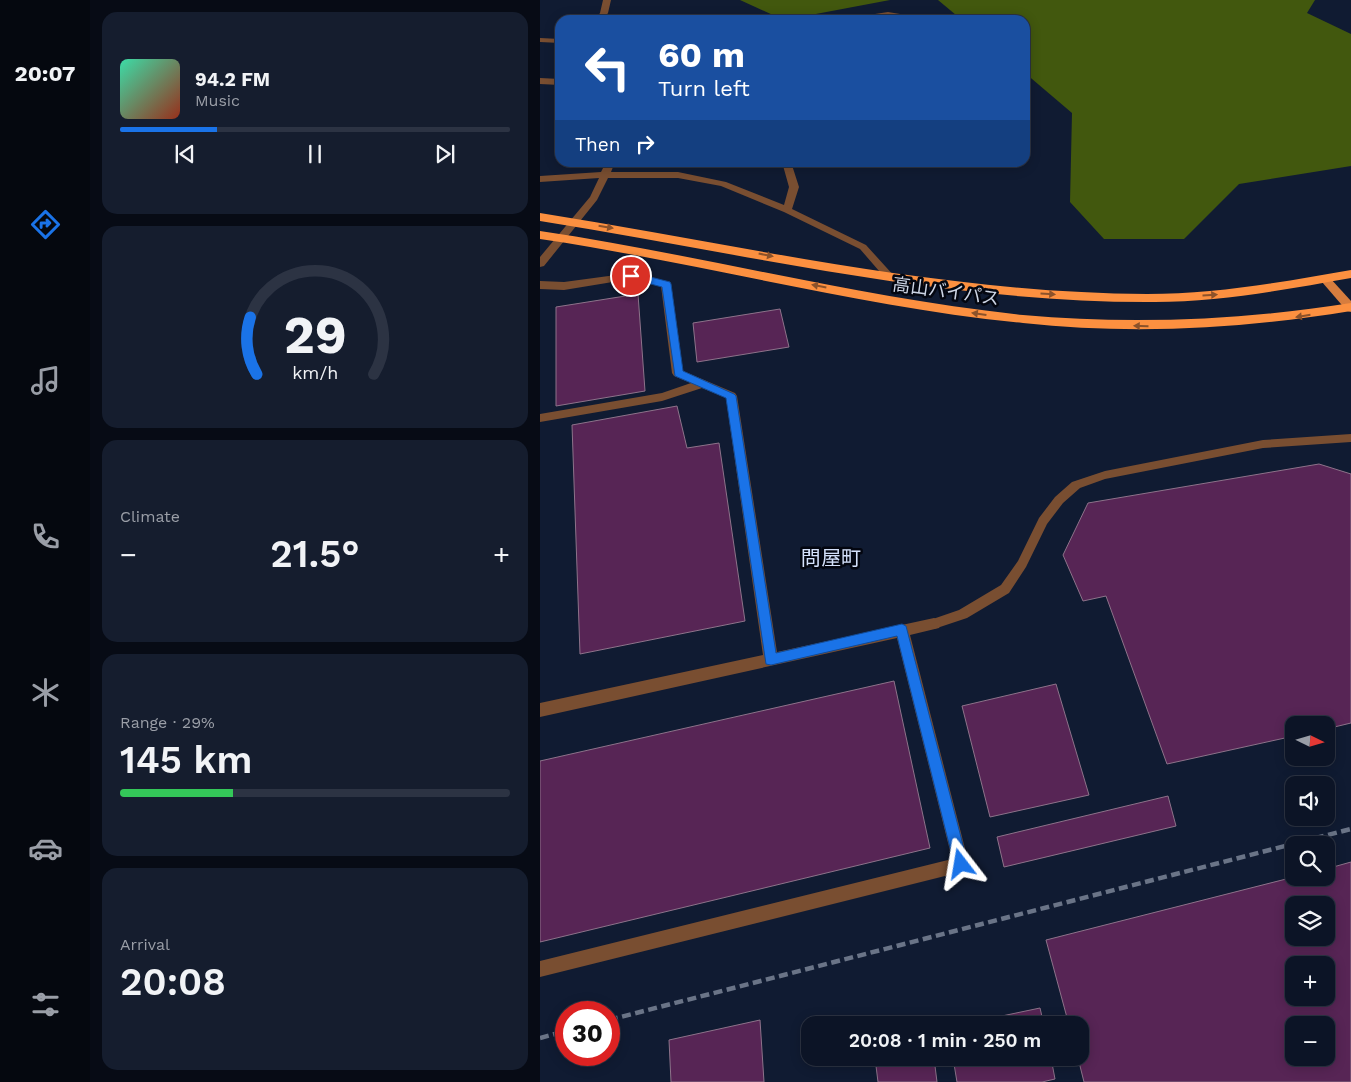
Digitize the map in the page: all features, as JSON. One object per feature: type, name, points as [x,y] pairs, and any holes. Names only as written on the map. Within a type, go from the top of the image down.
[{"type":"highway","name":"高山バイパス","points":[[540,217],[890,277],[1033,293],[1164,297],[1266,290],[1351,274]]},
{"type":"highway","name":"高山バイパス","points":[[540,235],[882,299],[1021,319],[1095,325],[1165,326],[1296,317],[1351,307]]},
{"type":"main road","points":[[1326,280],[1351,307]]},
{"type":"street","points":[[603,15],[607,0]]},
{"type":"street","points":[[885,15],[892,13],[900,15]]},
{"type":"street","points":[[540,40],[555,42]]},
{"type":"street","points":[[540,81],[555,82]]},
{"type":"street","points":[[540,264],[594,198],[609,167]]},
{"type":"street","points":[[787,210],[794,187],[788,167]]},
{"type":"street","points":[[540,179],[607,175],[678,176],[708,180],[740,190],[787,210],[863,247],[890,277]]},
{"type":"street","points":[[540,285],[564,286],[631,276],[666,284],[678,373],[731,396],[771,660]]},
{"type":"street","points":[[540,418],[662,398],[702,384]]},
{"type":"street","points":[[540,710],[934,624]]},
{"type":"street","points":[[540,969],[961,864],[902,630]]},
{"type":"lane","points":[[934,624],[963,614],[1005,589],[1022,564],[1043,521],[1059,500],[1076,485],[1105,475],[1263,444],[1351,438]]},
{"type":"green space","points":[[740,0],[890,0],[810,15],[773,15]]},
{"type":"green space","points":[[938,0],[1315,0],[1307,13],[1351,34],[1351,166],[1239,184],[1184,239],[1104,239],[1070,202],[1072,113],[1030,77],[1030,15],[956,15]]},
{"type":"building","points":[[638,294],[645,391],[556,406],[556,307]]},
{"type":"building","points":[[780,309],[789,347],[697,362],[693,323]]},
{"type":"building","points":[[677,406],[687,448],[719,443],[745,621],[580,654],[572,425]]},
{"type":"building","points":[[1319,464],[1351,474],[1351,723],[1335,727],[1335,716],[1285,716],[1285,738],[1167,764],[1106,596],[1083,601],[1063,555],[1088,503]]},
{"type":"building","points":[[894,681],[930,848],[540,942],[540,761]]},
{"type":"building","points":[[1056,684],[1089,795],[990,817],[962,706]]},
{"type":"building","points":[[1168,796],[1176,826],[1004,867],[997,837]]},
{"type":"building","points":[[1351,862],[1351,1082],[1084,1082],[1080,1066],[1089,1066],[1089,1016],[1067,1016],[1046,940],[1285,879],[1285,886],[1335,886],[1335,866]]},
{"type":"building","points":[[1040,1008],[1042,1016],[1002,1016]]},
{"type":"building","points":[[760,1020],[764,1082],[671,1082],[669,1040]]},
{"type":"building","points":[[876,1066],[935,1066],[937,1082],[878,1082]]},
{"type":"building","points":[[954,1066],[1053,1066],[1055,1079],[1042,1082],[957,1082]]},
{"type":"railway","points":[[620,1017],[1351,829]]},
{"type":"railway","points":[[540,1038],[555,1034]]},
{"type":"district","name":"問屋町","points":[[831,558]]},
{"type":"route","points":[[631,276],[666,284],[678,373],[731,396],[771,660],[902,630],[961,864]]}]
